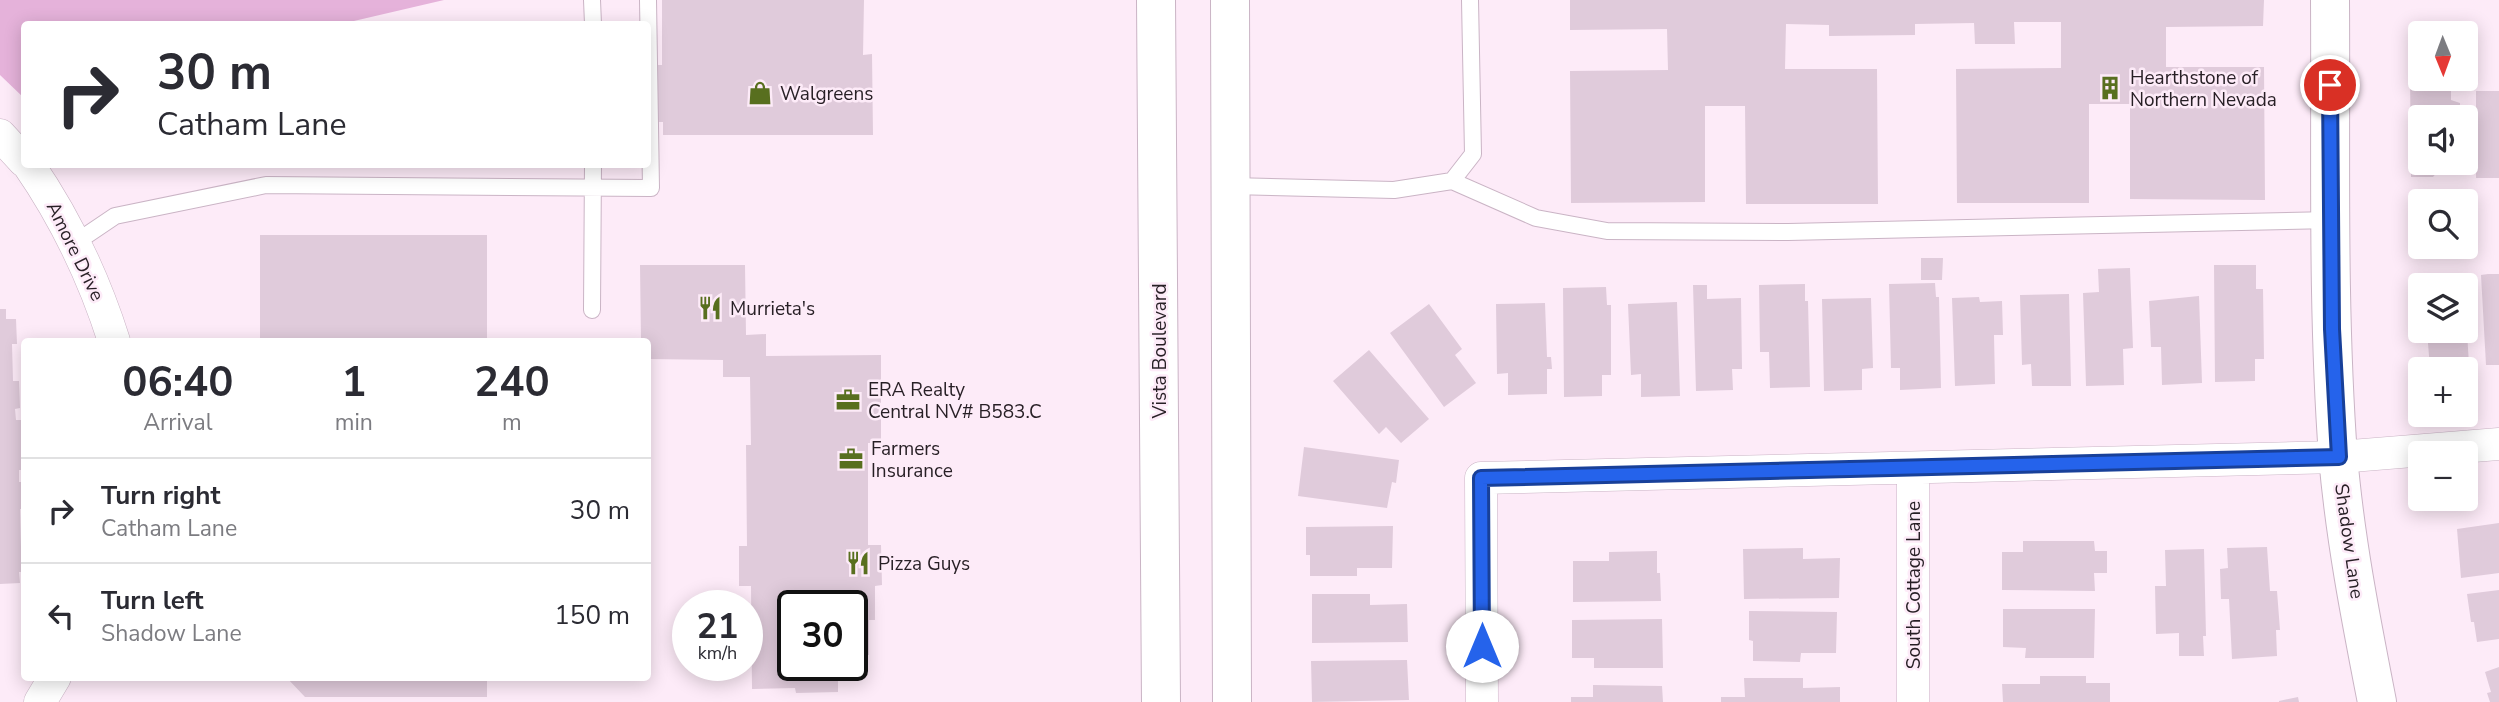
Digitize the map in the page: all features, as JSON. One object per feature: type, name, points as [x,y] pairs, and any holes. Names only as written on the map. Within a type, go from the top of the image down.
[{"type":"main road","name":"Vista Boulevard","points":[[1156,0],[1161,702]]},
{"type":"main road","points":[[1230,0],[1232,702]]},
{"type":"main road","name":"Shadow Lane","points":[[2330,0],[2332,329],[2339,457],[2353,576],[2377,702]]},
{"type":"street","name":"Amore Drive","points":[[0,135],[21,158]]},
{"type":"street","name":"Amore Drive","points":[[29,168],[60,213],[75,243],[100,297],[113,338]]},
{"type":"street","points":[[1482,702],[1481,478],[2339,457],[2499,444]]},
{"type":"street","name":"South Cottage Lane","points":[[1913,468],[1913,702]]},
{"type":"street","points":[[40,702],[53,681]]},
{"type":"lane","points":[[592,0],[593,21]]},
{"type":"lane","points":[[648,0],[648,21]]},
{"type":"lane","points":[[1452,180],[1473,154],[1470,0]]},
{"type":"lane","points":[[592,310],[593,168]]},
{"type":"lane","points":[[75,243],[114,216],[266,184],[651,188],[651,168]]},
{"type":"lane","points":[[1231,186],[1394,190],[1452,180],[1536,218],[1607,231],[1788,232],[2331,220]]},
{"type":"shaded area","points":[[0,0],[444,0],[354,21],[21,21],[21,95],[0,75]]},
{"type":"building","name":"Walgreens","points":[[662,0],[864,0],[863,55],[872,54],[873,135],[663,135],[663,122],[651,122],[651,65],[662,65]]},
{"type":"building","name":"Hearthstone of Northern Nevada","points":[[1570,0],[2264,0],[2263,26],[2166,27],[2166,67],[2264,67],[2265,200],[2130,199],[2130,104],[2089,104],[2089,203],[1957,203],[1956,69],[2061,68],[2061,22],[2014,22],[2015,44],[1975,44],[1974,23],[1915,24],[1915,35],[1829,36],[1829,25],[1786,24],[1785,69],[1877,69],[1878,204],[1746,204],[1745,106],[1705,106],[1705,202],[1571,203],[1570,71],[1668,70],[1667,29],[1570,30]]},
{"type":"building","points":[[2410,91],[2451,91],[2451,100],[2460,103],[2460,105],[2410,105]]},
{"type":"building","points":[[2476,91],[2499,91],[2499,178],[2476,178]]},
{"type":"building","points":[[2411,175],[2435,175],[2433,177]]},
{"type":"building","points":[[260,235],[487,235],[487,338],[260,338]]},
{"type":"building","points":[[1921,258],[1943,258],[1942,280],[1921,280]]},
{"type":"building","points":[[640,265],[745,265],[746,335],[766,334],[766,356],[881,355],[881,443],[868,443],[868,545],[881,545],[882,585],[875,586],[875,620],[869,620],[869,655],[868,590],[777,590],[777,681],[838,681],[838,692],[796,693],[795,688],[752,689],[752,681],[763,681],[763,590],[739,586],[739,546],[747,546],[746,445],[751,445],[750,377],[723,377],[723,360],[651,359],[651,338],[641,338]]},
{"type":"building","points":[[2214,265],[2256,265],[2256,289],[2263,289],[2264,359],[2255,359],[2255,381],[2215,382]]},
{"type":"building","points":[[2130,268],[2133,348],[2123,349],[2124,385],[2086,386],[2083,293],[2099,292],[2098,269]]},
{"type":"building","points":[[2499,274],[2499,365],[2486,365],[2481,275]]},
{"type":"building","points":[[1935,283],[1936,297],[1939,297],[1941,388],[1900,390],[1900,368],[1891,368],[1889,284]]},
{"type":"building","points":[[1805,284],[1805,301],[1808,301],[1810,387],[1770,388],[1769,352],[1760,352],[1759,285]]},
{"type":"building","points":[[1693,285],[1707,285],[1707,299],[1741,298],[1742,369],[1732,369],[1733,390],[1696,391]]},
{"type":"building","points":[[1606,287],[1607,305],[1611,305],[1611,375],[1602,375],[1602,396],[1564,397],[1563,288]]},
{"type":"building","points":[[2069,294],[2071,386],[2032,386],[2031,364],[2022,365],[2020,295]]},
{"type":"building","points":[[2199,296],[2202,383],[2162,385],[2161,347],[2151,347],[2149,301]]},
{"type":"building","points":[[1979,297],[1980,302],[2002,301],[2003,335],[1994,335],[1995,384],[1955,386],[1952,298]]},
{"type":"building","points":[[1871,298],[1873,368],[1862,369],[1862,390],[1824,391],[1822,299]]},
{"type":"building","points":[[1677,302],[1680,396],[1641,397],[1641,374],[1631,375],[1628,304]]},
{"type":"building","points":[[1545,303],[1547,357],[1551,357],[1552,369],[1547,369],[1547,394],[1508,395],[1508,373],[1497,374],[1496,304]]},
{"type":"building","points":[[1429,304],[1462,349],[1455,355],[1476,383],[1444,407],[1390,333]]},
{"type":"building","points":[[0,309],[6,309],[6,319],[16,319],[17,344],[12,344],[13,381],[19,381],[20,408],[15,409],[16,420],[21,420],[21,572],[20,583],[0,584]]},
{"type":"building","points":[[2428,343],[2468,343],[2469,357],[2429,357]]},
{"type":"building","points":[[1369,350],[1429,419],[1401,443],[1386,427],[1379,434],[1333,381]]},
{"type":"building","points":[[1304,447],[1399,460],[1396,483],[1392,482],[1387,508],[1298,496]]},
{"type":"building","points":[[2499,523],[2499,573],[2461,578],[2457,529]]},
{"type":"building","points":[[1393,526],[1392,568],[1357,568],[1357,576],[1310,576],[1310,555],[1306,555],[1306,527]]},
{"type":"building","points":[[2023,541],[2094,541],[2095,551],[2107,551],[2107,573],[2094,573],[2095,591],[2002,590],[2002,552],[2023,552]]},
{"type":"building","points":[[2267,547],[2270,591],[2277,591],[2280,630],[2276,630],[2277,656],[2232,659],[2229,599],[2221,599],[2220,569],[2228,568],[2227,548]]},
{"type":"building","points":[[1803,548],[1803,559],[1840,558],[1839,598],[1744,599],[1743,549]]},
{"type":"building","points":[[2204,549],[2204,656],[2179,656],[2179,633],[2156,634],[2155,586],[2166,586],[2165,550]]},
{"type":"building","points":[[1657,551],[1661,601],[1573,602],[1573,561],[1609,561],[1609,552]]},
{"type":"building","points":[[2499,590],[2499,639],[2477,642],[2467,594]]},
{"type":"building","points":[[1312,594],[1370,594],[1370,605],[1407,604],[1408,642],[1312,643]]},
{"type":"building","points":[[2003,609],[2095,609],[2094,658],[2025,658],[2026,648],[2003,647]]},
{"type":"building","points":[[1749,611],[1837,612],[1836,653],[1801,653],[1800,662],[1753,661],[1753,641],[1749,640]]},
{"type":"building","points":[[1662,619],[1663,668],[1594,668],[1594,658],[1572,658],[1572,620]]},
{"type":"building","points":[[1407,660],[1409,700],[1312,702],[1311,661]]},
{"type":"building","points":[[2499,667],[2499,702],[2490,702],[2487,693],[2491,692],[2485,672]]},
{"type":"building","points":[[2040,676],[2086,676],[2086,683],[2110,683],[2110,702],[2003,702],[2002,684],[2040,684]]},
{"type":"building","points":[[1744,678],[1803,678],[1803,688],[1840,687],[1840,702],[1721,702],[1721,697],[1745,697]]},
{"type":"building","points":[[290,681],[487,681],[487,697],[305,697]]},
{"type":"building","points":[[1593,685],[1662,686],[1663,702],[1571,702],[1571,697],[1593,697]]},
{"type":"building","points":[[2298,697],[2299,702],[2279,702],[2279,701]]},
{"type":"place","name":"Hearthstone of Northern Nevada","points":[[2110,88]]},
{"type":"place","name":"Walgreens","points":[[760,93]]},
{"type":"place","name":"Murrieta's","points":[[710,308]]},
{"type":"place","name":"ERA Realty Central NV# B583.C","points":[[848,400]]},
{"type":"place","name":"Farmers Insurance","points":[[851,459]]},
{"type":"place","name":"Pizza Guys","points":[[858,563]]},
{"type":"route","points":[[1482,646],[1481,478],[2339,457],[2332,329],[2330,85]]}]
